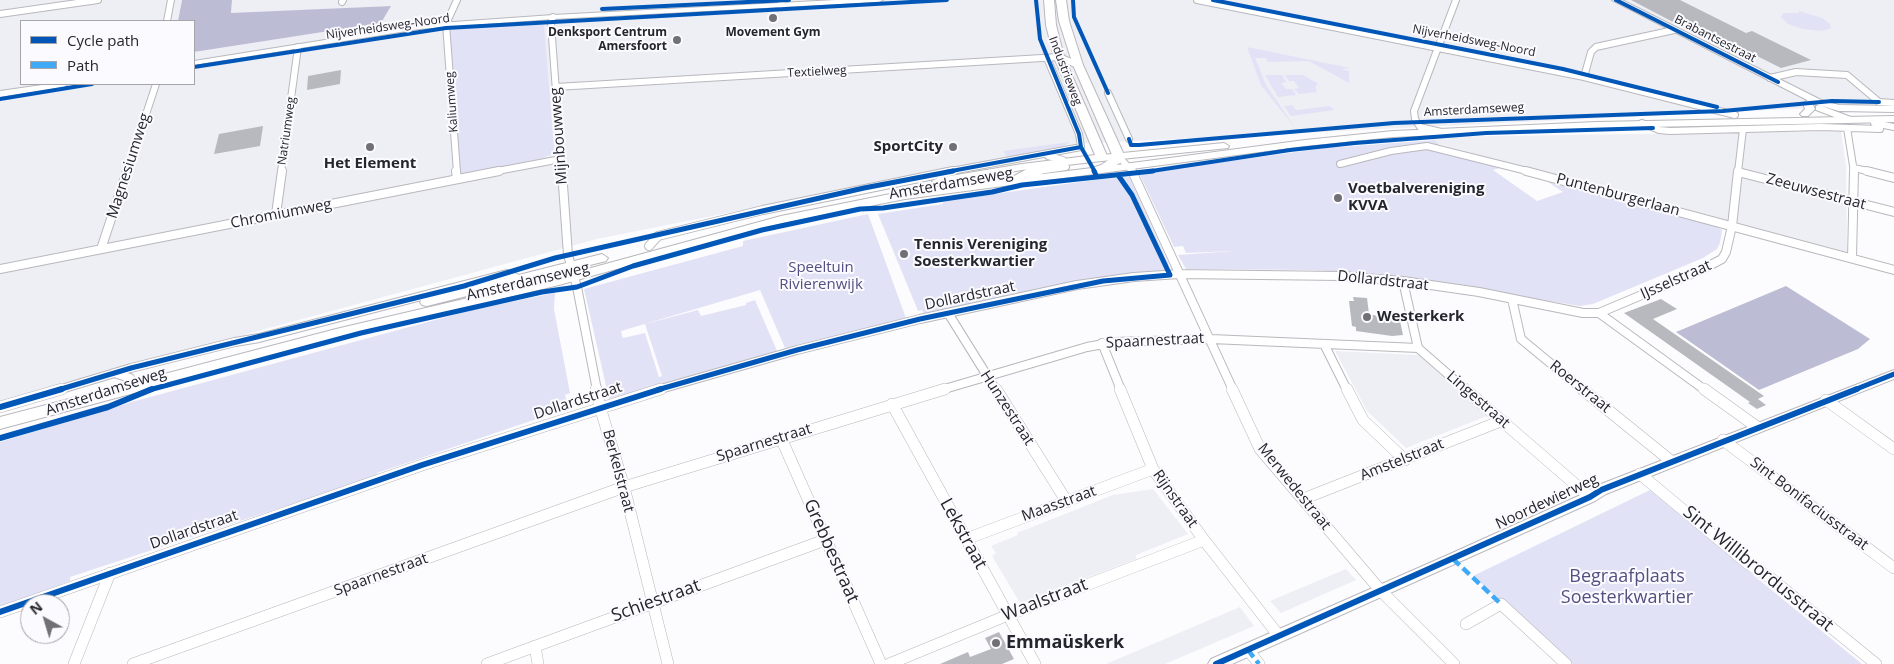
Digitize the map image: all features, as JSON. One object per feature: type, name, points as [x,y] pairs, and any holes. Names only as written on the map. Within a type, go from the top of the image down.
[{"type":"main road","name":"Industrieweg","points":[[1049,0],[1059,57],[1112,160]]},
{"type":"main road","name":"Industrieweg","points":[[1061,0],[1064,21],[1078,65],[1092,98],[1112,160]]},
{"type":"main road","points":[[1804,114],[1810,109],[1808,103]]},
{"type":"main road","name":"Amsterdamseweg","points":[[0,423],[327,337],[571,266],[815,213],[924,192],[1305,143],[1441,132],[1735,118],[1804,114],[1829,110],[1886,120]]},
{"type":"main road","points":[[1850,122],[1886,120],[1894,111]]},
{"type":"main road","name":"Amsterdamseweg","points":[[0,414],[130,378],[741,222],[849,198],[974,175],[1065,162],[1112,160],[1333,133],[1420,127],[1576,119],[1735,118],[1850,122]]},
{"type":"main road","points":[[1094,171],[1112,160],[1130,167]]},
{"type":"street","points":[[0,14],[98,0]]},
{"type":"street","points":[[167,20],[171,0]]},
{"type":"street","points":[[446,24],[458,0]]},
{"type":"street","name":"Nijverheidsweg-Noord","points":[[195,63],[446,24],[782,3],[879,0]]},
{"type":"street","name":"Nijverheidsweg-Noord","points":[[1197,0],[1584,77],[1735,118]]},
{"type":"street","points":[[1441,132],[1420,127],[1415,119],[1414,111],[1436,48],[1456,0]]},
{"type":"street","name":"Brabantsestraat","points":[[1616,0],[1774,80],[1850,122]]},
{"type":"street","name":"Mijnbouwweg","points":[[554,17],[551,24],[571,266]]},
{"type":"street","name":"Kaliumweg","points":[[446,24],[457,179]]},
{"type":"street","points":[[1584,77],[1591,52],[1596,47],[1674,30]]},
{"type":"street","name":"Natriumweg","points":[[276,214],[298,47]]},
{"type":"street","name":"Textielweg","points":[[556,87],[1059,57],[1078,65]]},
{"type":"street","name":"Industrieweg","points":[[1047,58],[1079,134],[1081,147]]},
{"type":"street","points":[[1774,80],[1796,72],[1847,75],[1879,102],[1894,103]]},
{"type":"street","name":"Brabantsestraat","points":[[1774,80],[1808,103],[1829,110]]},
{"type":"street","points":[[0,94],[58,85]]},
{"type":"street","name":"Magnesiumweg","points":[[101,249],[156,85]]},
{"type":"street","name":"Industrieweg","points":[[1092,98],[1109,95],[1128,139]]},
{"type":"street","points":[[1829,110],[1894,111]]},
{"type":"street","name":"Amsterdamseweg","points":[[1709,130],[1735,118]]},
{"type":"street","points":[[1852,258],[1854,168],[1850,122],[1894,127]]},
{"type":"street","name":"Amsterdamseweg","points":[[1642,123],[1659,130],[1670,131],[1743,129],[1850,122]]},
{"type":"street","name":"IJsselstraat","points":[[1599,313],[1722,259],[1726,252],[1732,226],[1743,129]]},
{"type":"street","name":"Puntenburgerlaan","points":[[1340,164],[1392,151],[1427,146],[1440,148],[1894,270]]},
{"type":"street","name":"Amsterdamseweg","points":[[649,246],[658,236],[737,216],[884,184],[1081,147]]},
{"type":"street","name":"Amsterdamseweg","points":[[1015,180],[1028,173],[1066,167],[1065,162],[1058,157],[1043,155]]},
{"type":"street","name":"Chromiumweg","points":[[0,269],[561,159]]},
{"type":"street","name":"Merwedestraat","points":[[1130,167],[1211,339],[1260,449],[1381,591],[1454,664]]},
{"type":"street","points":[[1854,168],[1894,178]]},
{"type":"street","name":"Zeeuwsestraat","points":[[1738,172],[1894,212]]},
{"type":"street","name":"Berkelstraat","points":[[571,266],[600,407],[624,487],[651,602],[668,664]]},
{"type":"street","name":"Amsterdamseweg","points":[[0,407],[114,373],[507,274],[518,279]]},
{"type":"street","name":"Dollardstraat","points":[[0,612],[422,465],[600,407],[797,350],[948,314],[1103,281],[1179,274],[1336,276],[1403,281],[1583,313],[1599,313]]},
{"type":"street","points":[[1403,281],[1418,348]]},
{"type":"street","name":"Roerstraat","points":[[1512,299],[1521,339],[1671,461]]},
{"type":"street","points":[[1599,313],[1757,427]]},
{"type":"street","name":"Hunzestraat","points":[[948,314],[1067,502]]},
{"type":"street","name":"Spaarnestraat","points":[[133,664],[624,487],[892,404],[1102,343],[1211,339],[1418,348]]},
{"type":"street","name":"Rijnstraat","points":[[1102,343],[1153,469],[1204,540],[1280,636]]},
{"type":"street","points":[[1324,344],[1363,420],[1405,460]]},
{"type":"street","name":"Lingestraat","points":[[1418,348],[1590,497]]},
{"type":"street","name":"Amsterdamseweg","points":[[114,373],[130,378]]},
{"type":"street","name":"Noordewierweg","points":[[1216,664],[1590,497],[1601,490],[1723,440],[1894,374]]},
{"type":"street","points":[[1826,400],[1894,449]]},
{"type":"street","name":"Lekstraat","points":[[892,404],[1035,664]]},
{"type":"street","name":"Amstelstraat","points":[[1303,499],[1405,460],[1501,420]]},
{"type":"street","name":"Grebbestraat","points":[[781,438],[881,664]]},
{"type":"street","name":"Sint Bonifaciusstraat","points":[[1723,440],[1894,568]]},
{"type":"street","name":"Maasstraat","points":[[966,539],[1153,469]]},
{"type":"street","name":"Sint Willibrordusstraat","points":[[1640,474],[1747,563],[1769,577],[1876,664]]},
{"type":"street","name":"Schiestraat","points":[[488,664],[651,602],[825,540]]},
{"type":"street","name":"Waalstraat","points":[[889,664],[1008,614],[1204,540]]},
{"type":"street","points":[[74,664],[110,573]]},
{"type":"street","points":[[1466,624],[1500,604],[1566,664]]},
{"type":"street","points":[[536,646],[538,664]]},
{"type":"street","points":[[1248,650],[1259,664]]},
{"type":"shaded area","points":[[0,0],[182,0],[178,20],[20,20],[20,85],[195,85],[195,52],[381,23],[391,6],[231,14],[232,0],[1894,0],[1894,104],[1073,144],[597,239],[0,401]]},
{"type":"shaded area","points":[[182,0],[232,0],[231,13],[391,6],[381,23],[195,52],[195,20],[178,20]]},
{"type":"shaded area","points":[[1841,131],[1846,166],[1847,255],[1435,143],[1429,137]]},
{"type":"shaded area","points":[[1786,286],[1870,339],[1858,349],[1759,390],[1676,332]]},
{"type":"shaded area","points":[[1335,351],[1418,355],[1487,416],[1406,448],[1367,411]]},
{"type":"shaded area","points":[[1153,489],[1188,534],[1136,555],[1136,559],[1020,603],[992,556],[996,553],[991,546],[1018,535],[1017,533],[1113,495]]},
{"type":"shaded area","points":[[1346,569],[1356,580],[1281,613],[1270,601]]},
{"type":"shaded area","points":[[1240,607],[1254,626],[1165,664],[1106,664]]},
{"type":"green space","points":[[1799,11],[1822,18],[1830,24],[1831,28],[1822,31],[1803,29],[1788,24],[1781,17],[1784,13],[1799,13]]},
{"type":"green space","points":[[537,22],[544,25],[553,153],[543,158],[466,174],[460,173],[448,30],[456,27]]},
{"type":"green space","points":[[1247,47],[1350,68],[1341,69],[1349,71],[1349,83],[1309,61],[1268,62],[1266,58],[1255,58],[1266,85],[1296,129],[1261,85]]},
{"type":"green space","points":[[1265,75],[1282,75],[1286,82],[1281,83],[1286,89],[1292,89],[1296,95],[1278,97]]},
{"type":"green space","points":[[1285,75],[1303,75],[1317,83],[1317,86],[1315,86],[1317,92],[1299,94],[1294,89],[1299,88],[1294,81],[1289,81]]},
{"type":"green space","points":[[1292,105],[1296,110],[1330,106],[1334,110],[1291,116],[1284,106]]},
{"type":"green space","points":[[1435,140],[1441,147],[1416,146],[1390,149],[1338,163],[1344,165],[1394,152],[1425,148],[1457,152],[1503,167],[1493,170],[1537,201],[1563,192],[1548,182],[1715,226],[1722,230],[1720,243],[1717,249],[1703,258],[1593,304],[1580,306],[1381,274],[1311,270],[1186,269],[1178,255],[1233,251],[1186,253],[1183,246],[1174,247],[1140,175],[1155,171],[1326,148]]},
{"type":"green space","points":[[1070,142],[1064,146],[1007,157],[1003,151]]},
{"type":"green space","points":[[1129,177],[1169,265],[1164,271],[1102,277],[1040,288],[924,314],[922,310],[918,311],[878,214],[943,204],[943,202],[973,197],[1101,179]]},
{"type":"green space","name":"Speeltuin Rivierenwijk","points":[[868,214],[906,318],[785,348],[760,290],[621,331],[622,336],[623,338],[645,333],[659,377],[662,376],[645,324],[698,310],[701,316],[746,305],[746,303],[755,300],[777,351],[609,399],[584,289],[743,246],[743,241]]},
{"type":"green space","points":[[555,293],[554,309],[570,393],[565,395],[569,408],[377,473],[377,475],[371,478],[70,577],[70,581],[35,594],[20,594],[20,600],[0,607],[0,442],[128,403],[472,310]]},
{"type":"green space","name":"Begraafplaats Soesterkwartier","points":[[1650,490],[1862,664],[1568,664],[1473,576]]},
{"type":"building","points":[[1631,0],[1680,0],[1746,33],[1752,31],[1811,60],[1781,68],[1749,52],[1736,55]]},
{"type":"building","points":[[341,70],[340,84],[307,90],[308,76]]},
{"type":"building","points":[[263,126],[260,146],[214,154],[219,134]]},
{"type":"building","name":"Westerkerk","points":[[1353,297],[1367,298],[1369,314],[1400,321],[1403,335],[1392,336],[1356,331],[1356,327],[1352,326],[1349,301],[1354,301]]},
{"type":"building","points":[[1661,299],[1677,309],[1653,319],[1764,396],[1758,399],[1766,405],[1757,409],[1748,403],[1750,402],[1624,313]]},
{"type":"building","name":"Emmaüskerk","points":[[999,632],[1014,659],[1002,664],[940,664],[968,652],[970,657],[991,649],[985,638]]},
{"type":"marked path","points":[[1453,559],[1501,604]]},
{"type":"marked path","points":[[1248,650],[1259,664]]},
{"type":"cycle path","points":[[602,9],[789,0]]},
{"type":"cycle path","points":[[195,67],[446,28],[947,0]]},
{"type":"cycle path","points":[[1036,0],[1040,39],[1079,134],[1081,147],[1097,177]]},
{"type":"cycle path","points":[[1073,0],[1074,17],[1108,93]]},
{"type":"cycle path","points":[[1213,0],[1563,69],[1717,107]]},
{"type":"cycle path","points":[[1616,0],[1778,82]]},
{"type":"cycle path","points":[[0,99],[86,85]]},
{"type":"cycle path","points":[[1129,139],[1131,145],[1139,145],[1394,123],[1723,111],[1832,101],[1879,102]]},
{"type":"cycle path","points":[[0,438],[108,407],[153,388],[361,333],[542,292],[577,287],[633,266],[762,230],[860,209],[883,208],[992,192],[1022,185],[1142,173],[1290,150],[1355,143],[1486,133],[1653,128]]},
{"type":"cycle path","points":[[0,407],[131,368],[464,286],[555,258],[864,188],[1081,147]]},
{"type":"cycle path","points":[[0,612],[422,465],[659,389],[797,350],[920,319],[1103,281],[1170,275],[1132,195],[1118,175]]},
{"type":"cycle path","points":[[1216,664],[1590,497],[1601,490],[1894,374]]},
{"type":"place","name":"Movement Gym","points":[[773,18]]},
{"type":"place","name":"Denksport Centrum Amersfoort","points":[[677,40]]},
{"type":"place","name":"Het Element","points":[[370,147]]},
{"type":"place","name":"SportCity","points":[[953,147]]},
{"type":"place","name":"Voetbalvereniging KVVA","points":[[1338,198]]},
{"type":"place","name":"Tennis Vereniging Soesterkwartier","points":[[904,254]]},
{"type":"place","name":"Westerkerk","points":[[1367,317]]},
{"type":"place","name":"Emmaüskerk","points":[[996,643]]}]
